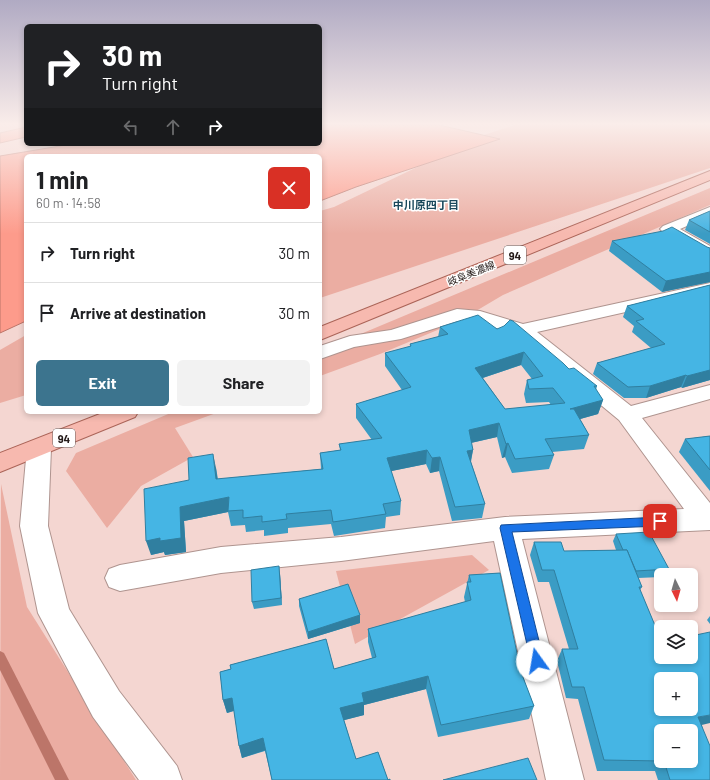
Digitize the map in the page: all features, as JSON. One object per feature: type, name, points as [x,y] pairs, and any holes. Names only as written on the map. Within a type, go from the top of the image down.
[{"type":"main road","name":"岐阜美濃線","points":[[322,333],[710,175]]},
{"type":"main road","name":"94","points":[[0,463],[123,414]]},
{"type":"street","points":[[710,211],[668,229],[710,253]]},
{"type":"street","points":[[522,330],[710,288]]},
{"type":"street","points":[[322,352],[350,342],[394,335],[457,315],[480,317],[522,330],[627,415],[708,519]]},
{"type":"street","points":[[627,415],[710,392]]},
{"type":"street","points":[[38,448],[34,526],[54,613],[106,704],[163,780]]},
{"type":"street","points":[[120,578],[222,560],[341,548],[505,528],[708,519]]},
{"type":"street","points":[[505,528],[565,780]]},
{"type":"shaded area","points":[[0,161],[24,161],[24,322],[0,333]]},
{"type":"shaded area","points":[[322,161],[433,161],[356,187],[322,200]]},
{"type":"shaded area","points":[[429,161],[710,161],[710,168],[322,297],[322,210],[334,207]]},
{"type":"shaded area","points":[[710,188],[710,205],[503,295],[459,321],[380,354],[322,375],[322,350]]},
{"type":"shaded area","points":[[24,336],[24,396],[0,403],[0,350]]},
{"type":"shaded area","points":[[168,414],[214,414],[175,428],[193,457],[141,486],[107,528],[66,471],[76,453]]},
{"type":"shaded area","points":[[1,484],[27,607],[136,780],[0,780]]},
{"type":"shaded area","points":[[472,555],[489,570],[355,644],[336,571]]},
{"type":"building","points":[[710,211],[710,232],[689,220]]},
{"type":"building","points":[[672,227],[710,248],[710,272],[666,281],[612,241],[663,231]]},
{"type":"building","points":[[710,285],[710,370],[686,375],[650,386],[628,387],[597,363],[665,344],[636,321],[644,319],[627,306]]},
{"type":"building","points":[[478,315],[497,329],[504,326],[510,320],[513,321],[569,369],[574,368],[597,386],[594,386],[603,400],[570,409],[574,409],[589,435],[545,439],[554,455],[515,459],[508,443],[506,444],[499,423],[469,430],[473,450],[467,451],[485,504],[455,507],[440,457],[432,458],[427,450],[387,458],[401,501],[383,504],[386,514],[333,522],[331,510],[286,514],[287,519],[262,522],[262,516],[243,518],[243,510],[228,511],[229,497],[180,507],[181,538],[160,541],[160,538],[146,541],[144,489],[189,480],[188,458],[213,454],[216,479],[323,469],[320,453],[341,450],[339,444],[382,438],[356,404],[411,387],[385,353],[411,346],[410,344],[448,334],[440,327]],"holes":[[[524,352],[543,376],[527,380],[529,389],[553,388],[565,403],[505,409],[475,368]]]},
{"type":"building","points":[[710,436],[710,470],[685,439]]},
{"type":"building","points":[[649,532],[668,568],[654,568],[654,570],[636,571],[627,550],[623,550],[616,534]]},
{"type":"building","points":[[534,542],[561,542],[564,551],[627,550],[642,587],[639,587],[654,623],[654,664],[698,664],[698,635],[710,632],[710,715],[698,717],[710,746],[710,780],[670,780],[666,768],[698,768],[698,724],[654,724],[654,761],[604,760],[584,687],[572,687],[562,649],[578,649],[554,570],[542,570]]},
{"type":"building","points":[[279,566],[281,598],[252,602],[251,570]]},
{"type":"building","points":[[500,573],[521,672],[534,706],[441,725],[428,676],[362,693],[364,702],[340,708],[356,759],[378,752],[388,780],[272,780],[263,738],[239,746],[232,698],[223,700],[220,672],[231,669],[230,665],[326,639],[334,669],[376,657],[368,629],[471,600],[467,582],[471,582],[469,575]]},
{"type":"building","points":[[348,584],[360,615],[308,632],[299,599]]},
{"type":"building","points":[[528,758],[537,780],[443,780]]},
{"type":"waterway","points":[[0,657],[62,780]]},
{"type":"district","name":"中川原四丁目","points":[[426,204]]},
{"type":"route","points":[[537,661],[505,528],[660,521]]}]
